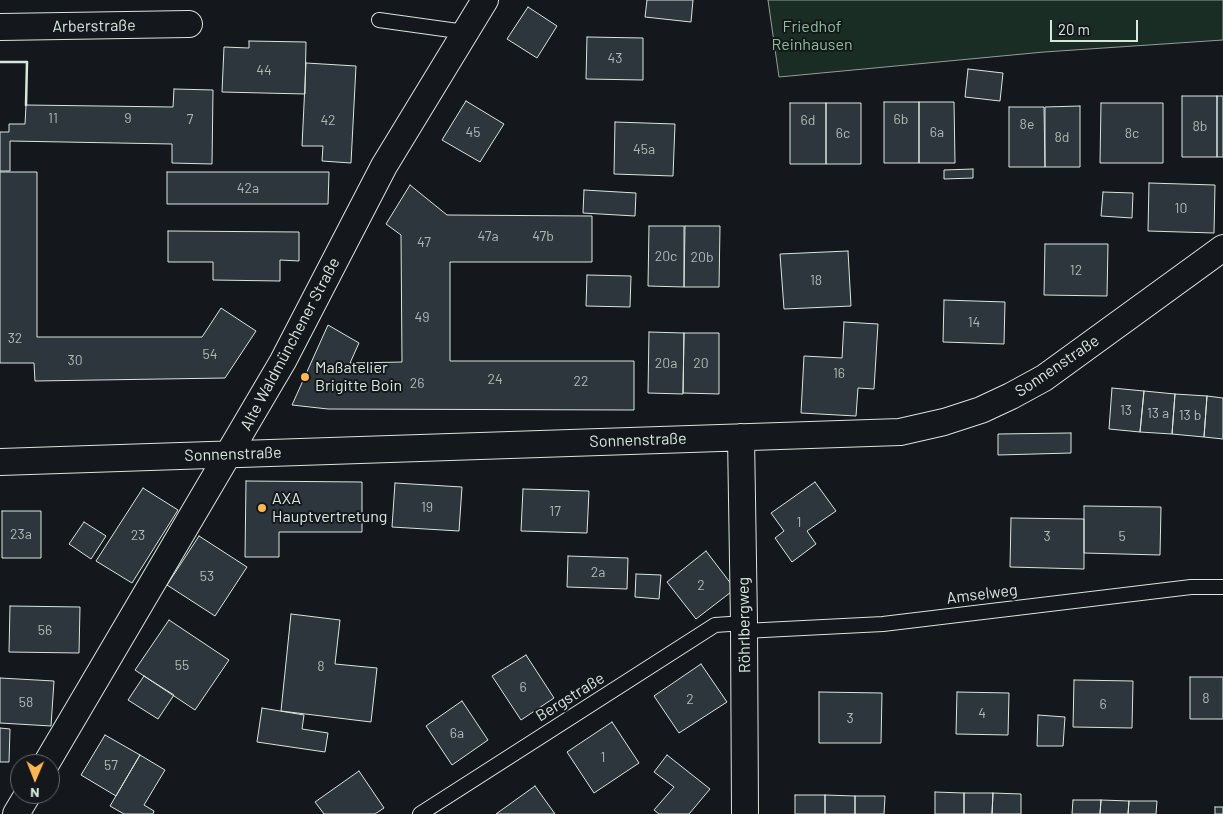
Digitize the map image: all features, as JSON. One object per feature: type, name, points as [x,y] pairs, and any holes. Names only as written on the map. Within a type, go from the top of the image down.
[{"type":"street","name":"Alte Waldmünchener Straße","points":[[52,754],[230,454],[283,361],[384,166],[485,0]]},
{"type":"street","name":"Arberstraße","points":[[0,27],[188,24]]},
{"type":"street","name":"Sonnenstraße","points":[[0,462],[900,432],[944,422],[981,410],[1044,378],[1223,248]]},
{"type":"street","name":"Röhrlbergweg","points":[[740,437],[745,814]]},
{"type":"lane","points":[[378,20],[465,32]]},
{"type":"lane","name":"Amselweg","points":[[744,627],[883,624],[1191,587],[1223,587]]},
{"type":"lane","name":"Bergstraße","points":[[420,814],[715,625],[744,627]]},
{"type":"green space","name":"Friedhof Reinhausen","points":[[768,0],[1223,0],[1223,40],[1044,52],[779,77]]},
{"type":"building","points":[[647,0],[693,0],[691,22],[645,17]]},
{"type":"building","points":[[528,7],[557,26],[537,58],[507,39]]},
{"type":"building","points":[[587,37],[643,38],[643,80],[586,79]]},
{"type":"building","points":[[249,41],[306,42],[305,94],[222,92],[224,47],[249,48]]},
{"type":"building","points":[[306,63],[356,66],[351,163],[322,161],[323,146],[302,146]]},
{"type":"building","points":[[968,69],[1003,73],[1000,101],[965,97]]},
{"type":"building","points":[[174,89],[213,90],[212,164],[172,163],[172,144],[10,141],[10,171],[0,171],[0,132],[9,132],[9,124],[25,124],[26,105],[173,107]]},
{"type":"building","points":[[1182,96],[1217,96],[1217,157],[1182,157]]},
{"type":"building","points":[[1217,96],[1223,96],[1223,157],[1217,157]]},
{"type":"building","points":[[466,101],[504,124],[480,162],[442,140]]},
{"type":"building","points":[[884,102],[919,102],[919,163],[884,163]]},
{"type":"building","points":[[919,102],[954,102],[955,163],[919,163]]},
{"type":"building","points":[[790,103],[826,103],[826,164],[790,164]]},
{"type":"building","points":[[826,103],[861,103],[861,164],[826,164]]},
{"type":"building","points":[[1101,103],[1163,103],[1163,163],[1100,163]]},
{"type":"building","points":[[1080,106],[1080,167],[1045,167],[1045,107]]},
{"type":"building","points":[[1009,107],[1044,107],[1045,167],[1009,167]]},
{"type":"building","points":[[615,122],[675,124],[673,176],[614,174]]},
{"type":"building","points":[[973,169],[973,178],[944,179],[944,170]]},
{"type":"building","points":[[0,172],[37,172],[37,337],[202,337],[221,308],[256,331],[225,378],[35,381],[34,363],[0,363]]},
{"type":"building","points":[[167,172],[329,172],[328,204],[167,204]]},
{"type":"building","points":[[1149,183],[1215,185],[1214,233],[1148,231]]},
{"type":"building","points":[[410,185],[447,215],[592,216],[592,262],[450,262],[450,361],[634,361],[634,410],[328,409],[292,405],[328,325],[359,343],[350,363],[402,362],[401,235],[386,224]]},
{"type":"building","points":[[584,190],[636,193],[635,216],[583,213]]},
{"type":"building","points":[[1103,192],[1133,193],[1132,218],[1101,216]]},
{"type":"building","points":[[649,226],[684,226],[684,287],[648,286]]},
{"type":"building","points":[[685,226],[720,226],[719,287],[684,287]]},
{"type":"building","points":[[168,231],[299,232],[299,261],[280,260],[280,281],[213,280],[213,262],[168,262]]},
{"type":"building","points":[[1045,244],[1108,244],[1107,296],[1044,295]]},
{"type":"building","points":[[848,251],[851,306],[784,309],[780,254]]},
{"type":"building","points":[[587,275],[631,276],[630,307],[586,306]]},
{"type":"building","points":[[944,300],[1005,302],[1004,344],[943,342]]},
{"type":"building","points":[[844,322],[878,324],[874,389],[858,388],[856,416],[801,413],[804,356],[842,358]]},
{"type":"building","points":[[649,332],[684,333],[683,394],[648,393]]},
{"type":"building","points":[[684,333],[719,333],[719,394],[683,393]]},
{"type":"building","points":[[1112,388],[1144,391],[1140,432],[1109,429]]},
{"type":"building","points":[[1144,391],[1175,394],[1172,434],[1140,432]]},
{"type":"building","points":[[1175,394],[1207,396],[1204,437],[1172,434]]},
{"type":"building","points":[[1207,396],[1223,398],[1223,439],[1204,437]]},
{"type":"building","points":[[1071,433],[1071,453],[998,455],[998,434]]},
{"type":"building","points":[[246,481],[362,482],[362,532],[279,532],[279,557],[245,557]]},
{"type":"building","points":[[815,482],[836,511],[807,531],[816,544],[792,562],[775,538],[784,531],[771,513]]},
{"type":"building","points":[[395,483],[462,487],[459,531],[392,527]]},
{"type":"building","points":[[143,488],[178,510],[132,583],[96,561]]},
{"type":"building","points":[[523,489],[589,491],[587,533],[521,531]]},
{"type":"building","points":[[1084,506],[1161,507],[1160,555],[1084,553]]},
{"type":"building","points":[[2,511],[41,511],[41,558],[2,558]]},
{"type":"building","points":[[1011,518],[1084,519],[1084,569],[1010,567]]},
{"type":"building","points":[[84,522],[106,536],[91,559],[69,544]]},
{"type":"building","points":[[199,536],[247,567],[215,616],[167,585]]},
{"type":"building","points":[[706,551],[735,589],[696,619],[667,582]]},
{"type":"building","points":[[568,556],[628,558],[627,589],[567,587]]},
{"type":"building","points":[[636,574],[661,575],[659,599],[635,597]]},
{"type":"building","points":[[10,606],[80,607],[79,653],[9,652]]},
{"type":"building","points":[[291,614],[340,620],[335,664],[377,668],[371,722],[281,711]]},
{"type":"building","points":[[169,620],[229,660],[195,710],[135,670]]},
{"type":"building","points":[[526,655],[554,698],[521,720],[492,676]]},
{"type":"building","points":[[701,664],[727,702],[679,733],[654,696]]},
{"type":"building","points":[[144,676],[174,695],[158,719],[128,700]]},
{"type":"building","points":[[1190,677],[1223,677],[1223,719],[1190,719]]},
{"type":"building","points":[[0,678],[54,681],[51,726],[0,723]]},
{"type":"building","points":[[1074,680],[1133,681],[1132,728],[1073,727]]},
{"type":"building","points":[[819,692],[882,693],[881,743],[819,743]]},
{"type":"building","points":[[957,692],[1009,693],[1008,735],[956,734]]},
{"type":"building","points":[[462,701],[488,740],[452,765],[426,726]]},
{"type":"building","points":[[262,708],[304,715],[302,729],[328,733],[325,752],[257,742]]},
{"type":"building","points":[[1038,715],[1065,717],[1063,746],[1037,746]]},
{"type":"building","points":[[612,722],[639,763],[594,793],[567,752]]},
{"type":"building","points":[[0,728],[10,729],[9,762],[0,762]]},
{"type":"building","points":[[105,735],[140,755],[116,796],[81,775]]},
{"type":"building","points":[[140,755],[165,770],[144,805],[154,811],[153,814],[124,814],[110,806]]},
{"type":"building","points":[[667,755],[710,789],[689,814],[659,814],[654,810],[674,787],[654,772]]},
{"type":"building","points":[[359,771],[384,808],[375,814],[324,814],[315,802]]},
{"type":"building","points":[[535,786],[555,814],[496,814]]},
{"type":"building","points":[[935,792],[964,793],[964,814],[935,814]]},
{"type":"building","points":[[964,793],[993,793],[992,814],[964,814]]},
{"type":"building","points":[[993,793],[1021,794],[1021,814],[992,814]]},
{"type":"building","points":[[795,795],[825,795],[825,814],[795,814]]},
{"type":"building","points":[[825,795],[855,796],[855,814],[825,814]]},
{"type":"building","points":[[855,796],[885,796],[884,814],[855,814]]},
{"type":"building","points":[[1073,800],[1101,800],[1100,814],[1072,814]]},
{"type":"building","points":[[1101,800],[1129,801],[1128,814],[1100,814]]},
{"type":"building","points":[[1129,801],[1157,801],[1156,814],[1128,814]]},
{"type":"building","points":[[1215,807],[1223,807],[1223,814],[1215,814]]},
{"type":"wall","points":[[0,62],[27,62],[26,105]]},
{"type":"place","name":"Maßatelier Brigitte Boin","points":[[305,377]]},
{"type":"place","name":"AXA Hauptvertretung","points":[[262,508]]}]
